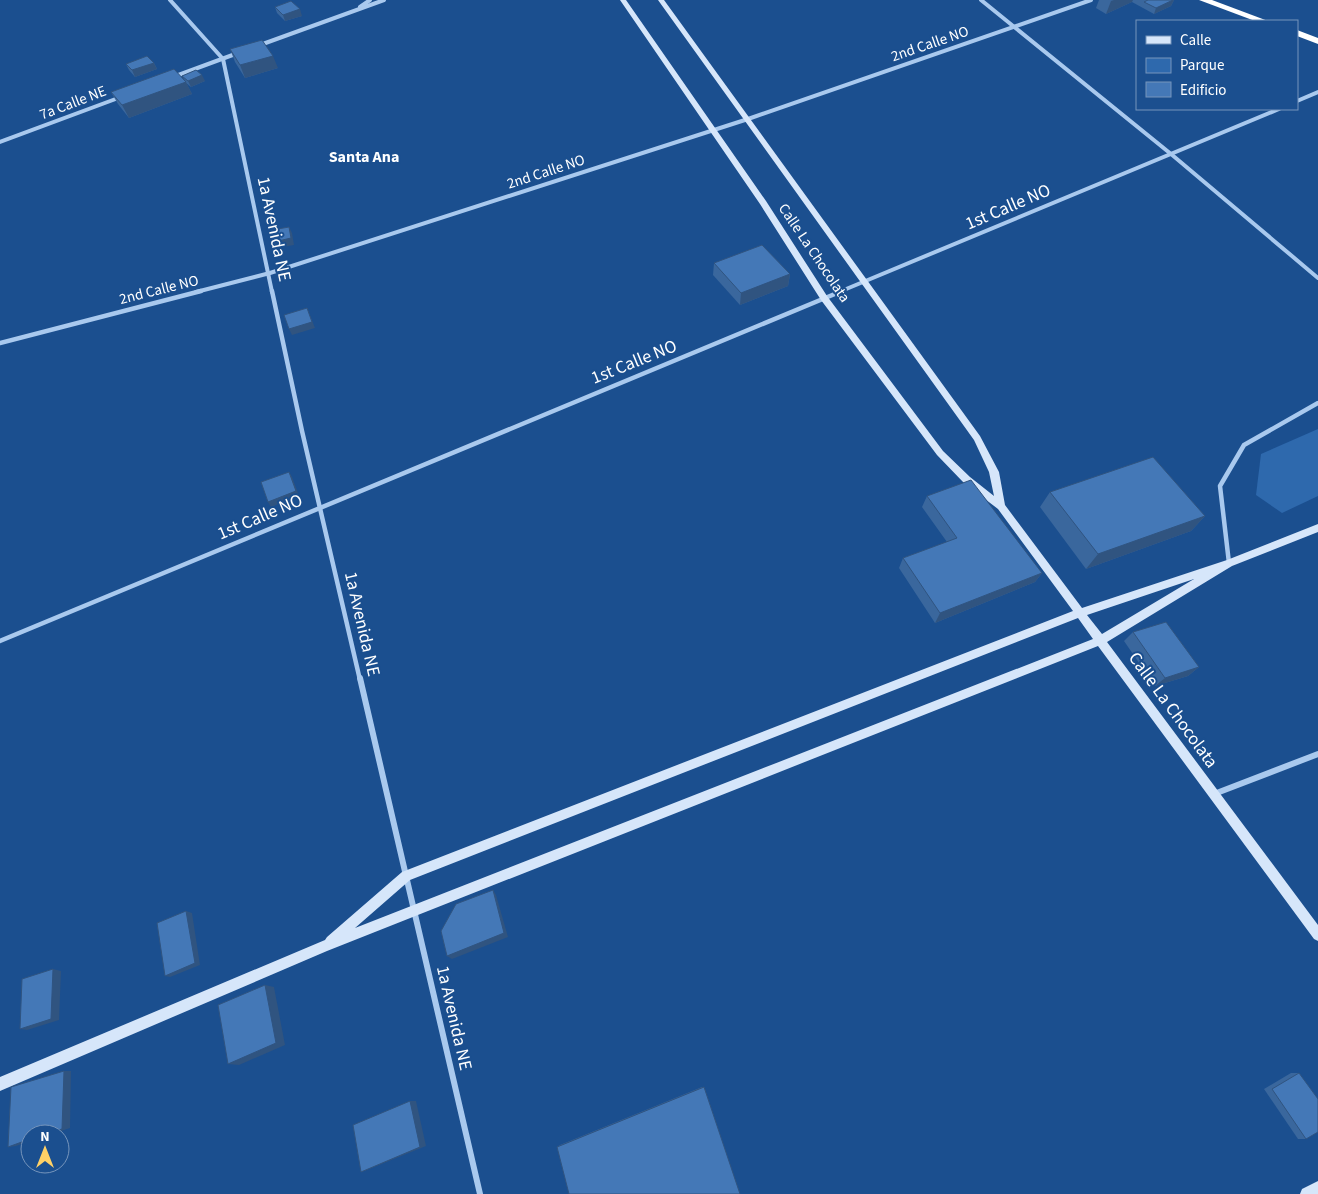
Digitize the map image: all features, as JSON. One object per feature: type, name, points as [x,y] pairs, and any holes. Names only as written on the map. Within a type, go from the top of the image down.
[{"type":"highway","points":[[1203,0],[1260,20]]},
{"type":"highway","points":[[1298,33],[1318,41]]},
{"type":"street","points":[[170,0],[223,59]]},
{"type":"street","points":[[351,12],[370,0]]},
{"type":"street","points":[[260,45],[384,0]]},
{"type":"street","name":"Calle La Chocolata","points":[[624,0],[824,298],[940,453],[967,480],[1001,506],[1318,935]]},
{"type":"street","name":"Calle La Chocolata","points":[[661,0],[977,438],[994,472],[1001,506]]},
{"type":"street","points":[[981,0],[1171,154],[1318,278]]},
{"type":"street","name":"2nd Calle NO","points":[[0,343],[270,273],[748,119],[1092,0]]},
{"type":"street","points":[[167,80],[241,52]]},
{"type":"street","name":"1a Avenida NE","points":[[223,59],[270,273],[302,431],[480,1194]]},
{"type":"street","points":[[1298,101],[1318,92]]},
{"type":"street","name":"7a Calle NE","points":[[0,142],[130,94]]},
{"type":"street","name":"1st Calle NO","points":[[0,641],[1277,110]]},
{"type":"street","points":[[1229,563],[1220,486],[1244,445],[1318,403]]},
{"type":"street","points":[[325,946],[406,876],[1080,613],[1229,563],[1318,528]]},
{"type":"street","points":[[0,1084],[325,946],[1101,640],[1229,563]]},
{"type":"street","points":[[1214,795],[1318,754]]},
{"type":"street","points":[[1308,1194],[1318,1188]]},
{"type":"green space","points":[[1318,429],[1318,496],[1282,513],[1256,495],[1261,454]]},
{"type":"building","points":[[1148,0],[1173,0],[1156,8],[1144,2]]},
{"type":"building","points":[[291,1],[300,9],[283,15],[275,7]]},
{"type":"building","points":[[262,40],[273,56],[240,65],[230,49]]},
{"type":"building","points":[[147,56],[154,63],[132,70],[126,64]]},
{"type":"building","points":[[174,69],[186,82],[122,105],[111,92]]},
{"type":"building","points":[[196,70],[202,75],[188,81],[182,76]]},
{"type":"building","points":[[289,227],[291,238],[274,242],[272,230]]},
{"type":"building","points":[[762,245],[790,274],[741,293],[714,263]]},
{"type":"building","points":[[307,308],[312,322],[289,329],[284,315]]},
{"type":"building","points":[[1153,457],[1205,516],[1098,554],[1050,492]]},
{"type":"building","points":[[289,472],[296,491],[268,502],[261,482]]},
{"type":"building","points":[[971,480],[1042,573],[940,613],[903,558],[957,538],[927,496]]},
{"type":"building","points":[[1166,622],[1199,667],[1165,678],[1133,632]]},
{"type":"building","points":[[493,890],[504,933],[447,956],[441,931],[456,904]]},
{"type":"building","points":[[186,911],[195,963],[165,976],[157,923]]},
{"type":"building","points":[[53,969],[51,1019],[20,1029],[22,979]]},
{"type":"building","points":[[265,985],[276,1043],[228,1064],[218,1005]]},
{"type":"building","points":[[64,1071],[62,1124],[20,1124],[20,1143],[8,1147],[11,1087]]},
{"type":"building","points":[[1299,1073],[1318,1099],[1318,1132],[1306,1139],[1272,1089]]},
{"type":"building","points":[[704,1087],[740,1194],[569,1194],[557,1147]]},
{"type":"building","points":[[410,1101],[420,1147],[361,1172],[353,1125]]},
{"type":"district","name":"Santa Ana","points":[[364,157]]}]
